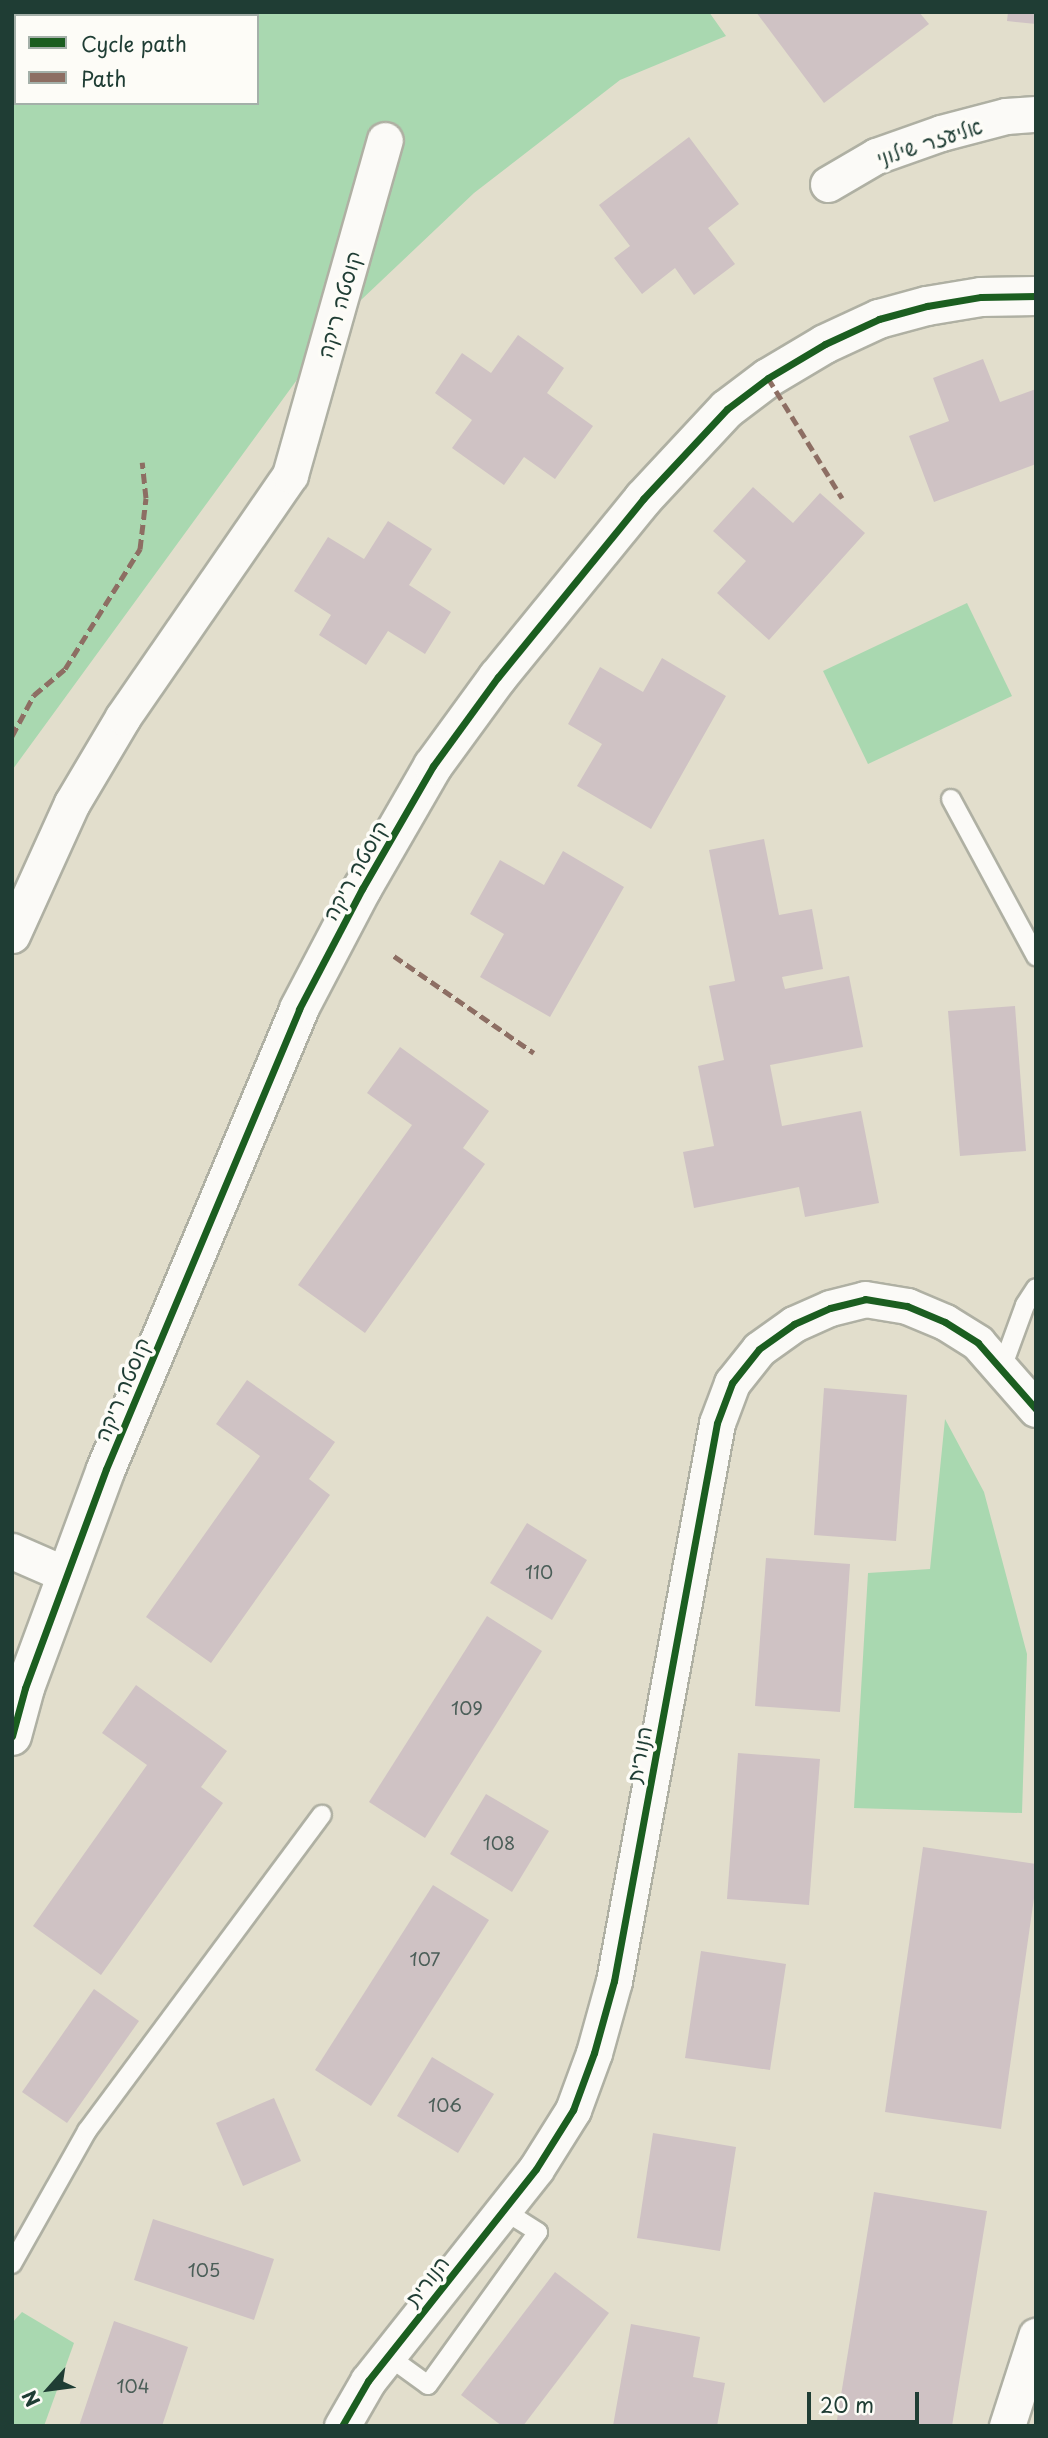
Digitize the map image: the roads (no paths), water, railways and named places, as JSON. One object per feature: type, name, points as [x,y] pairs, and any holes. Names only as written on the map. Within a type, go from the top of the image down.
[{"type":"street","name":"אליעזר שילוני","points":[[828,184],[876,156],[942,132],[1006,116],[1036,114]]},
{"type":"street","name":"קוסטה ריקה","points":[[12,935],[72,803],[116,728],[196,607],[290,475],[385,140]]},
{"type":"street","name":"קוסטה ריקה","points":[[12,1736],[25,1688],[106,1469],[299,1009],[362,889],[433,766],[498,677],[643,499],[727,409],[768,378],[825,344],[879,319],[927,306],[981,297],[1036,296]]},
{"type":"street","name":"הנורית","points":[[342,2426],[368,2381],[536,2168],[573,2110],[594,2053],[614,1981],[718,1423],[732,1383],[759,1349],[794,1324],[830,1308],[865,1299],[907,1306],[944,1322],[978,1343],[1036,1409]]},
{"type":"street","points":[[12,1551],[67,1576]]},
{"type":"street","points":[[1007,2426],[1036,2336]]},
{"type":"lane","points":[[951,799],[1036,956]]},
{"type":"lane","points":[[1002,1368],[1025,1305],[1036,1288]]},
{"type":"lane","points":[[12,2264],[87,2131],[322,1815]]},
{"type":"lane","points":[[388,2356],[428,2385],[538,2232],[503,2210]]}]
